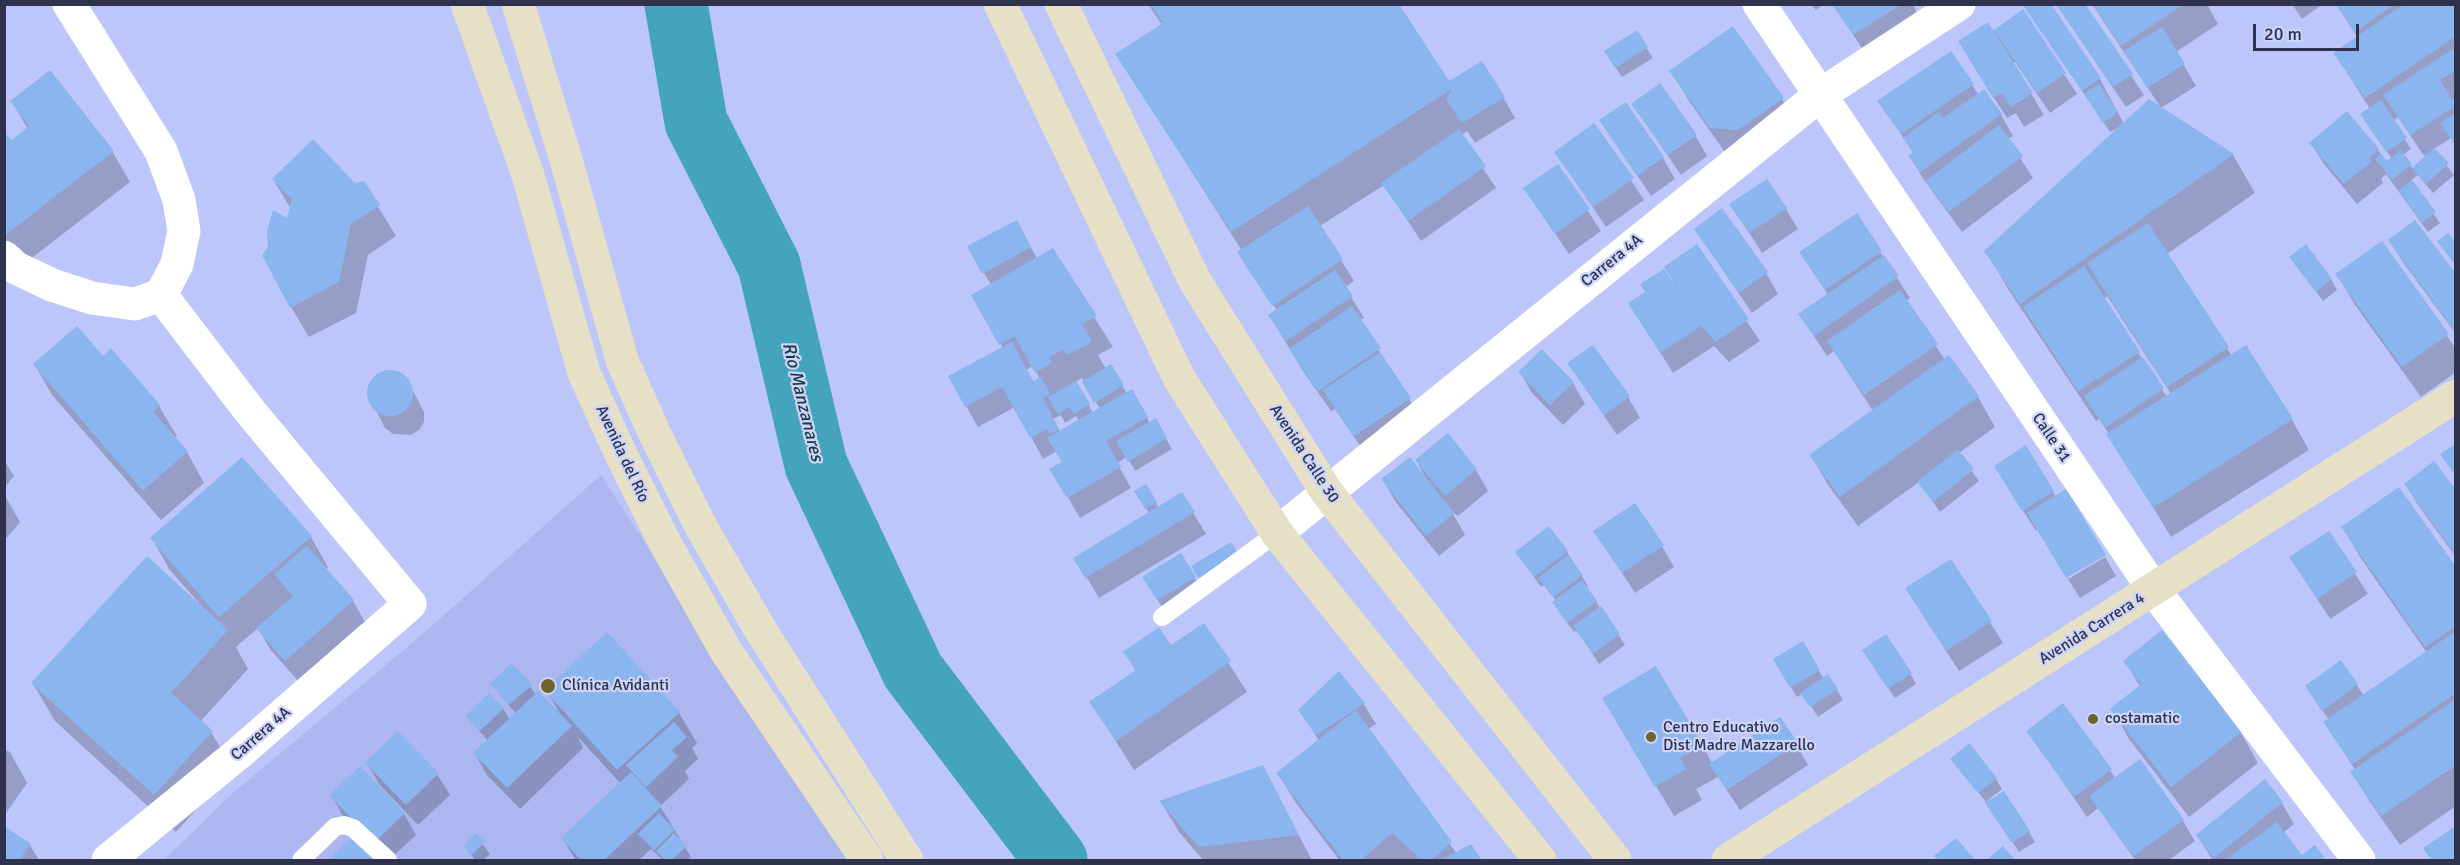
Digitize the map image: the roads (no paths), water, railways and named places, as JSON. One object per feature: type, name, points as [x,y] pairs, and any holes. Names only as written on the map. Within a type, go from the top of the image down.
[{"type":"main road","name":"Avenida del Río","points":[[467,4],[528,175],[584,373],[616,446],[665,543],[726,651],[867,861]]},
{"type":"main road","points":[[518,4],[567,163],[622,360],[653,430],[700,525],[760,629],[907,861]]},
{"type":"main road","points":[[1000,4],[1179,378],[1277,533],[1530,853]]},
{"type":"main road","name":"Avenida Calle 30","points":[[1061,4],[1195,281],[1326,491],[1615,861]]},
{"type":"main road","name":"Avenida Carrera 4","points":[[1728,861],[2456,396]]},
{"type":"street","points":[[4,257],[16,268],[52,285],[92,298],[135,304],[161,295],[177,264],[184,231],[179,200],[161,152],[69,4]]},
{"type":"street","name":"Calle 31","points":[[1759,4],[2154,590],[2359,861]]},
{"type":"street","name":"Carrera 4A","points":[[1277,533],[1326,491],[1820,95],[1959,4]]},
{"type":"street","name":"Carrera 4A","points":[[108,861],[239,753],[410,604],[249,410],[161,295]]},
{"type":"lane","points":[[1162,616],[1277,533]]},
{"type":"lane","points":[[301,861],[335,827],[344,825],[354,828],[388,861]]},
{"type":"waterway","name":"Río Manzanares","points":[[676,4],[696,122],[769,265],[816,465],[913,671],[1056,860]]},
{"type":"place","name":"Clínica Avidanti","points":[[548,686]]},
{"type":"place","name":"costamatic","points":[[2093,719]]},
{"type":"place","name":"Centro Educativo Dist Madre Mazzarello","points":[[1651,737]]}]
